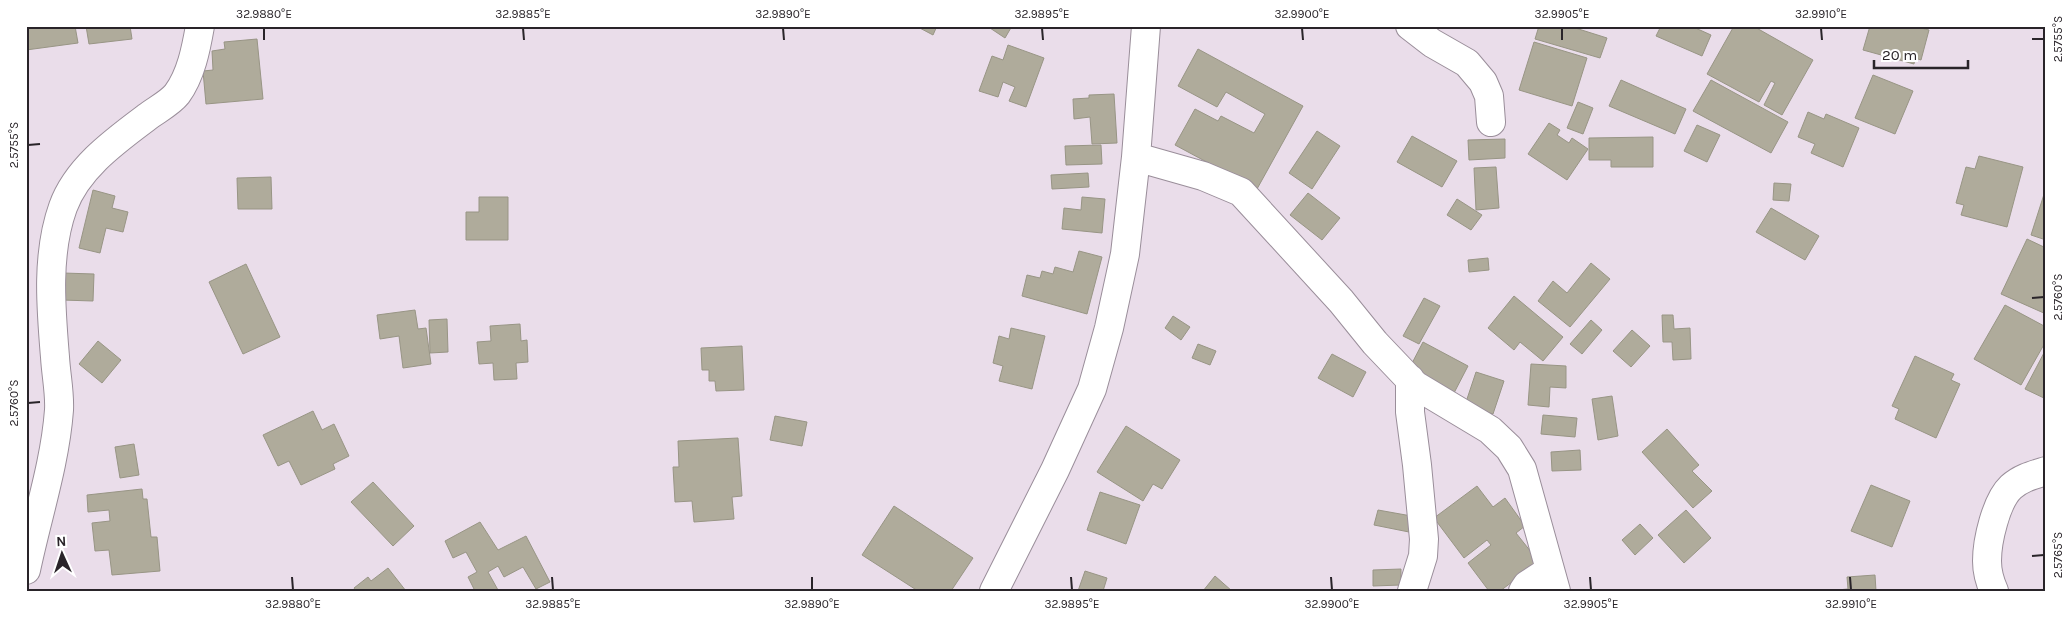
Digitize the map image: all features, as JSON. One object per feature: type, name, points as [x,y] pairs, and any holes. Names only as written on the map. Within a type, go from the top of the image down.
[{"type":"street","points":[[26,570],[54,451],[59,408],[52,298],[54,241],[63,206],[75,184],[92,162],[176,95],[189,73],[200,26]]},
{"type":"street","points":[[994,591],[1055,470],[1092,389],[1109,328],[1125,254],[1136,157],[1146,26]]},
{"type":"street","points":[[1410,26],[1432,43],[1467,63],[1483,82],[1490,96],[1491,122]]},
{"type":"street","points":[[1136,157],[1204,176],[1241,192],[1341,301],[1375,343],[1415,385],[1490,430],[1509,448],[1522,470],[1553,580],[1526,585],[1522,591]]},
{"type":"street","points":[[1410,379],[1410,412],[1424,539],[1423,556],[1412,591]]},
{"type":"street","points":[[1994,591],[1987,563],[1988,542],[1999,507],[2010,488],[2024,478],[2046,471]]},
{"type":"building","points":[[26,26],[75,26],[78,43],[26,50]]},
{"type":"building","points":[[86,26],[130,26],[132,39],[89,44]]},
{"type":"building","points":[[916,26],[937,26],[933,35]]},
{"type":"building","points":[[987,26],[1012,26],[1005,38]]},
{"type":"building","points":[[1539,26],[1569,26],[1607,38],[1600,58],[1535,39]]},
{"type":"building","points":[[1661,26],[1691,26],[1711,35],[1702,56],[1656,36]]},
{"type":"building","points":[[1734,26],[1753,26],[1813,60],[1782,115],[1764,105],[1775,83],[1771,81],[1759,102],[1707,74]]},
{"type":"building","points":[[1870,26],[1921,26],[1921,28],[1929,30],[1921,60],[1915,58],[1914,64],[1863,50]]},
{"type":"building","points":[[257,39],[263,99],[206,104],[203,71],[213,70],[212,51],[225,49],[224,42]]},
{"type":"building","points":[[1534,42],[1587,58],[1572,106],[1519,90]]},
{"type":"building","points":[[1008,45],[1044,58],[1026,107],[1009,101],[1015,87],[1003,82],[998,97],[979,91],[992,56],[1003,60]]},
{"type":"building","points":[[1198,49],[1303,106],[1257,189],[1175,145],[1195,109],[1218,121],[1221,116],[1254,133],[1265,114],[1226,92],[1217,107],[1178,86]]},
{"type":"building","points":[[1873,75],[1913,91],[1895,134],[1855,118]]},
{"type":"building","points":[[1621,80],[1686,109],[1675,134],[1609,106]]},
{"type":"building","points":[[1711,80],[1788,122],[1771,153],[1693,111]]},
{"type":"building","points":[[1114,94],[1117,143],[1092,144],[1090,117],[1074,119],[1073,99],[1089,98],[1089,95]]},
{"type":"building","points":[[1578,102],[1593,108],[1583,134],[1567,128]]},
{"type":"building","points":[[1808,112],[1824,119],[1826,114],[1859,128],[1843,167],[1811,153],[1815,144],[1798,137]]},
{"type":"building","points":[[1549,123],[1560,130],[1557,135],[1569,143],[1572,138],[1588,149],[1567,180],[1528,154]]},
{"type":"building","points":[[1697,125],[1720,135],[1707,162],[1684,151]]},
{"type":"building","points":[[1317,131],[1340,146],[1312,189],[1289,173]]},
{"type":"building","points":[[1412,136],[1457,161],[1442,187],[1397,162]]},
{"type":"building","points":[[1653,137],[1653,167],[1611,167],[1611,160],[1589,160],[1589,138]]},
{"type":"building","points":[[1505,139],[1505,158],[1469,160],[1468,140]]},
{"type":"building","points":[[1101,145],[1102,164],[1066,165],[1065,146]]},
{"type":"building","points":[[1979,156],[2023,167],[2007,227],[1961,215],[1964,205],[1956,203],[1966,167],[1975,169]]},
{"type":"building","points":[[1496,167],[1499,208],[1476,210],[1474,168]]},
{"type":"building","points":[[1088,173],[1089,187],[1052,189],[1051,175]]},
{"type":"building","points":[[271,177],[272,209],[238,209],[237,178]]},
{"type":"building","points":[[1774,183],[1791,184],[1789,201],[1773,200]]},
{"type":"building","points":[[2046,188],[2046,240],[2031,235]]},
{"type":"building","points":[[93,190],[115,196],[112,208],[128,212],[123,232],[106,228],[100,253],[79,248]]},
{"type":"building","points":[[1308,193],[1340,218],[1322,240],[1290,215]]},
{"type":"building","points":[[479,197],[508,197],[508,240],[466,240],[466,212],[479,212]]},
{"type":"building","points":[[1082,197],[1105,199],[1102,233],[1062,229],[1064,208],[1081,210]]},
{"type":"building","points":[[1457,199],[1482,215],[1471,230],[1447,215]]},
{"type":"building","points":[[1771,208],[1819,236],[1805,260],[1756,232]]},
{"type":"building","points":[[2027,239],[2046,248],[2046,314],[2001,294]]},
{"type":"building","points":[[1079,251],[1102,257],[1087,314],[1022,296],[1027,275],[1040,278],[1042,271],[1053,274],[1055,267],[1073,272]]},
{"type":"building","points":[[1488,258],[1489,270],[1469,272],[1468,260]]},
{"type":"building","points":[[1591,263],[1610,279],[1570,327],[1538,301],[1553,281],[1567,293]]},
{"type":"building","points":[[246,264],[280,337],[243,354],[209,282]]},
{"type":"building","points":[[63,273],[94,274],[93,301],[62,300]]},
{"type":"building","points":[[1514,296],[1563,337],[1543,361],[1520,342],[1514,350],[1488,328]]},
{"type":"building","points":[[1424,298],[1440,306],[1419,344],[1403,336]]},
{"type":"building","points":[[2005,305],[2046,327],[2046,341],[2021,385],[1974,359]]},
{"type":"building","points":[[415,310],[418,329],[426,328],[431,364],[403,368],[399,336],[380,339],[377,315]]},
{"type":"building","points":[[1662,315],[1673,315],[1674,329],[1690,328],[1691,359],[1673,360],[1672,342],[1663,342]]},
{"type":"building","points":[[1173,316],[1190,327],[1181,340],[1165,328]]},
{"type":"building","points":[[447,319],[448,352],[430,353],[429,320]]},
{"type":"building","points":[[1591,320],[1602,330],[1582,354],[1570,344]]},
{"type":"building","points":[[520,324],[521,341],[527,340],[528,362],[516,363],[517,379],[494,380],[493,363],[479,364],[477,342],[491,341],[490,326]]},
{"type":"building","points":[[1011,328],[1045,336],[1032,389],[999,381],[1003,366],[993,363],[999,336],[1009,339]]},
{"type":"building","points":[[1632,330],[1650,346],[1631,367],[1613,351]]},
{"type":"building","points":[[98,341],[121,360],[102,383],[79,364]]},
{"type":"building","points":[[1423,342],[1468,366],[1454,393],[1409,369]]},
{"type":"building","points":[[1198,344],[1216,351],[1210,365],[1192,358]]},
{"type":"building","points":[[742,346],[744,390],[716,391],[715,381],[709,381],[709,370],[702,370],[701,348]]},
{"type":"building","points":[[2046,349],[2046,399],[2025,389]]},
{"type":"building","points":[[1332,354],[1366,372],[1353,397],[1318,378]]},
{"type":"building","points":[[1915,356],[1954,374],[1951,380],[1960,384],[1936,438],[1895,419],[1899,409],[1892,406]]},
{"type":"building","points":[[1531,364],[1566,366],[1566,388],[1550,387],[1549,407],[1528,405]]},
{"type":"building","points":[[1476,372],[1504,381],[1493,414],[1465,405]]},
{"type":"building","points":[[1612,396],[1618,436],[1598,440],[1592,399]]},
{"type":"building","points":[[313,411],[322,430],[334,424],[349,456],[333,464],[335,469],[301,485],[289,461],[278,466],[263,435]]},
{"type":"building","points":[[1543,415],[1577,418],[1575,437],[1541,434]]},
{"type":"building","points":[[775,416],[807,422],[802,446],[770,440]]},
{"type":"building","points":[[1126,426],[1180,460],[1162,489],[1153,484],[1143,501],[1097,472]]},
{"type":"building","points":[[1667,429],[1699,465],[1692,471],[1712,491],[1693,508],[1642,452]]},
{"type":"building","points":[[738,438],[742,496],[732,497],[734,519],[694,522],[692,501],[675,502],[673,467],[679,467],[678,441]]},
{"type":"building","points":[[134,444],[139,475],[120,478],[115,447]]},
{"type":"building","points":[[1580,450],[1581,470],[1552,471],[1551,452]]},
{"type":"building","points":[[373,482],[414,526],[393,546],[351,502]]},
{"type":"building","points":[[1871,485],[1910,501],[1892,547],[1851,531]]},
{"type":"building","points":[[1477,486],[1493,507],[1505,498],[1525,526],[1516,533],[1539,562],[1500,591],[1489,591],[1468,563],[1491,545],[1487,540],[1464,558],[1434,518]]},
{"type":"building","points":[[142,489],[143,499],[147,499],[151,537],[157,537],[160,571],[112,575],[109,550],[95,551],[92,523],[110,521],[109,510],[88,512],[87,495]]},
{"type":"building","points":[[1100,492],[1140,505],[1126,544],[1087,530]]},
{"type":"building","points":[[894,506],[973,558],[951,591],[918,591],[862,555]]},
{"type":"building","points":[[1378,510],[1417,517],[1414,533],[1374,525]]},
{"type":"building","points":[[1686,510],[1711,538],[1684,563],[1658,535]]},
{"type":"building","points":[[480,522],[498,550],[526,536],[550,582],[536,589],[523,567],[504,577],[498,566],[488,572],[498,590],[475,591],[468,577],[477,572],[466,552],[453,558],[445,541]]},
{"type":"building","points":[[1640,524],[1653,538],[1635,555],[1622,540]]},
{"type":"building","points":[[388,568],[406,591],[356,591],[354,588],[368,577],[371,581]]},
{"type":"building","points":[[1401,569],[1401,585],[1373,586],[1373,570]]},
{"type":"building","points":[[1085,571],[1107,578],[1103,591],[1078,591]]},
{"type":"building","points":[[1875,575],[1876,591],[1826,591],[1848,589],[1847,577]]},
{"type":"building","points":[[1215,576],[1232,591],[1203,591]]}]
